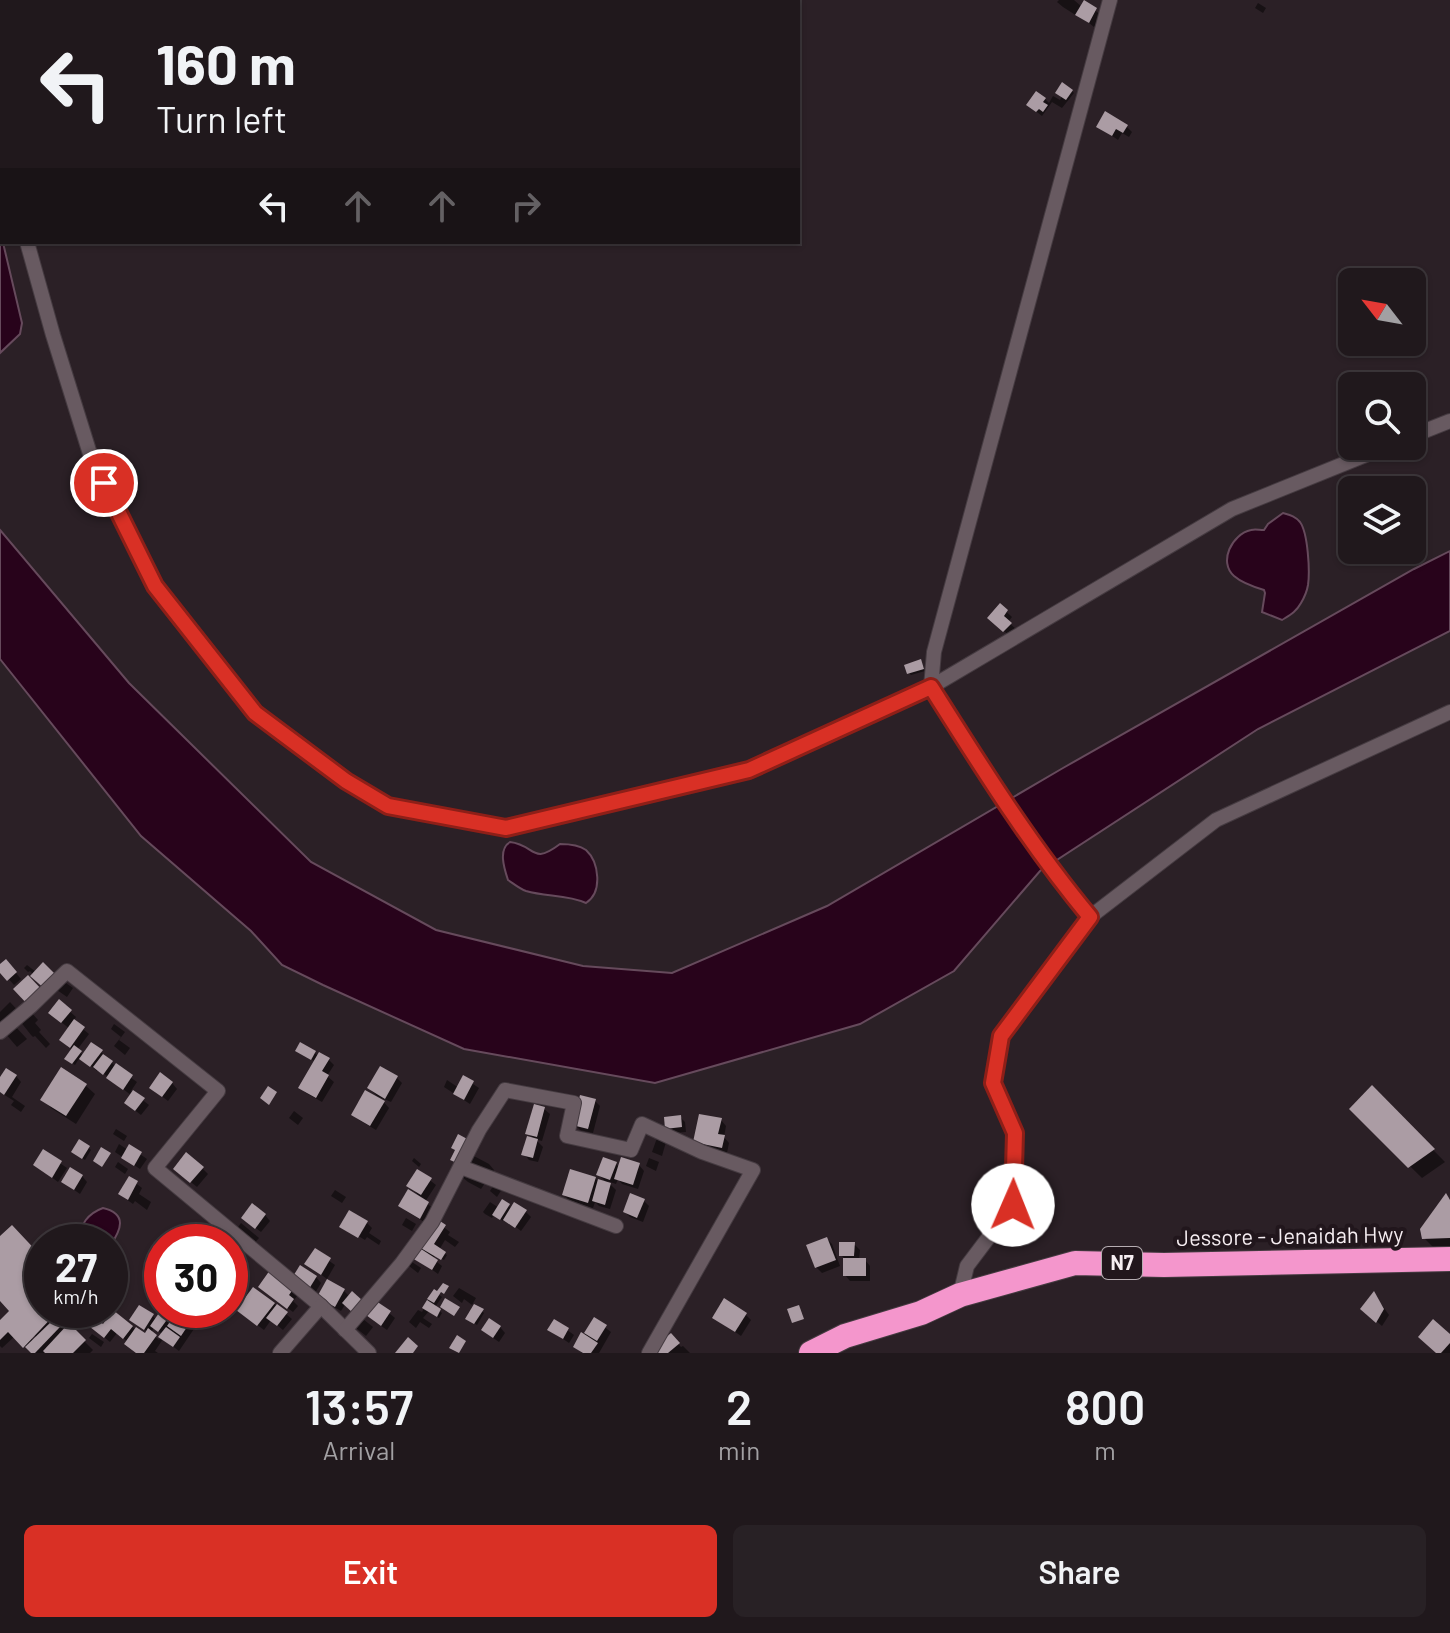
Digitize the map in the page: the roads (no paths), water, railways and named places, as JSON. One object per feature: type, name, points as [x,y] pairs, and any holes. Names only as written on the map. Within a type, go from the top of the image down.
[{"type":"highway","name":"Jessore - Jenaidah Hwy","points":[[811,1353],[843,1344],[960,1295],[1075,1263],[1164,1265],[1450,1259]]},
{"type":"street","points":[[1090,917],[1059,879],[996,789],[931,687],[934,652],[1110,0]]},
{"type":"street","points":[[28,244],[91,457],[155,586],[255,713],[346,781],[388,806],[506,828],[749,770],[931,687],[1232,509],[1353,460]]},
{"type":"street","points":[[1426,430],[1450,421]]},
{"type":"street","points":[[960,1295],[967,1266],[1013,1205],[1015,1133],[993,1083],[1001,1036],[1090,917],[1216,820],[1450,712]]},
{"type":"street","points":[[0,1032],[67,971],[218,1091],[155,1168],[321,1306],[369,1353]]},
{"type":"street","points":[[345,1330],[432,1222],[479,1130],[505,1090],[574,1103],[567,1136],[631,1150],[642,1124],[702,1152],[753,1170],[649,1353]]},
{"type":"street","points":[[461,1167],[616,1226]]},
{"type":"street","points":[[280,1353],[321,1306]]}]
